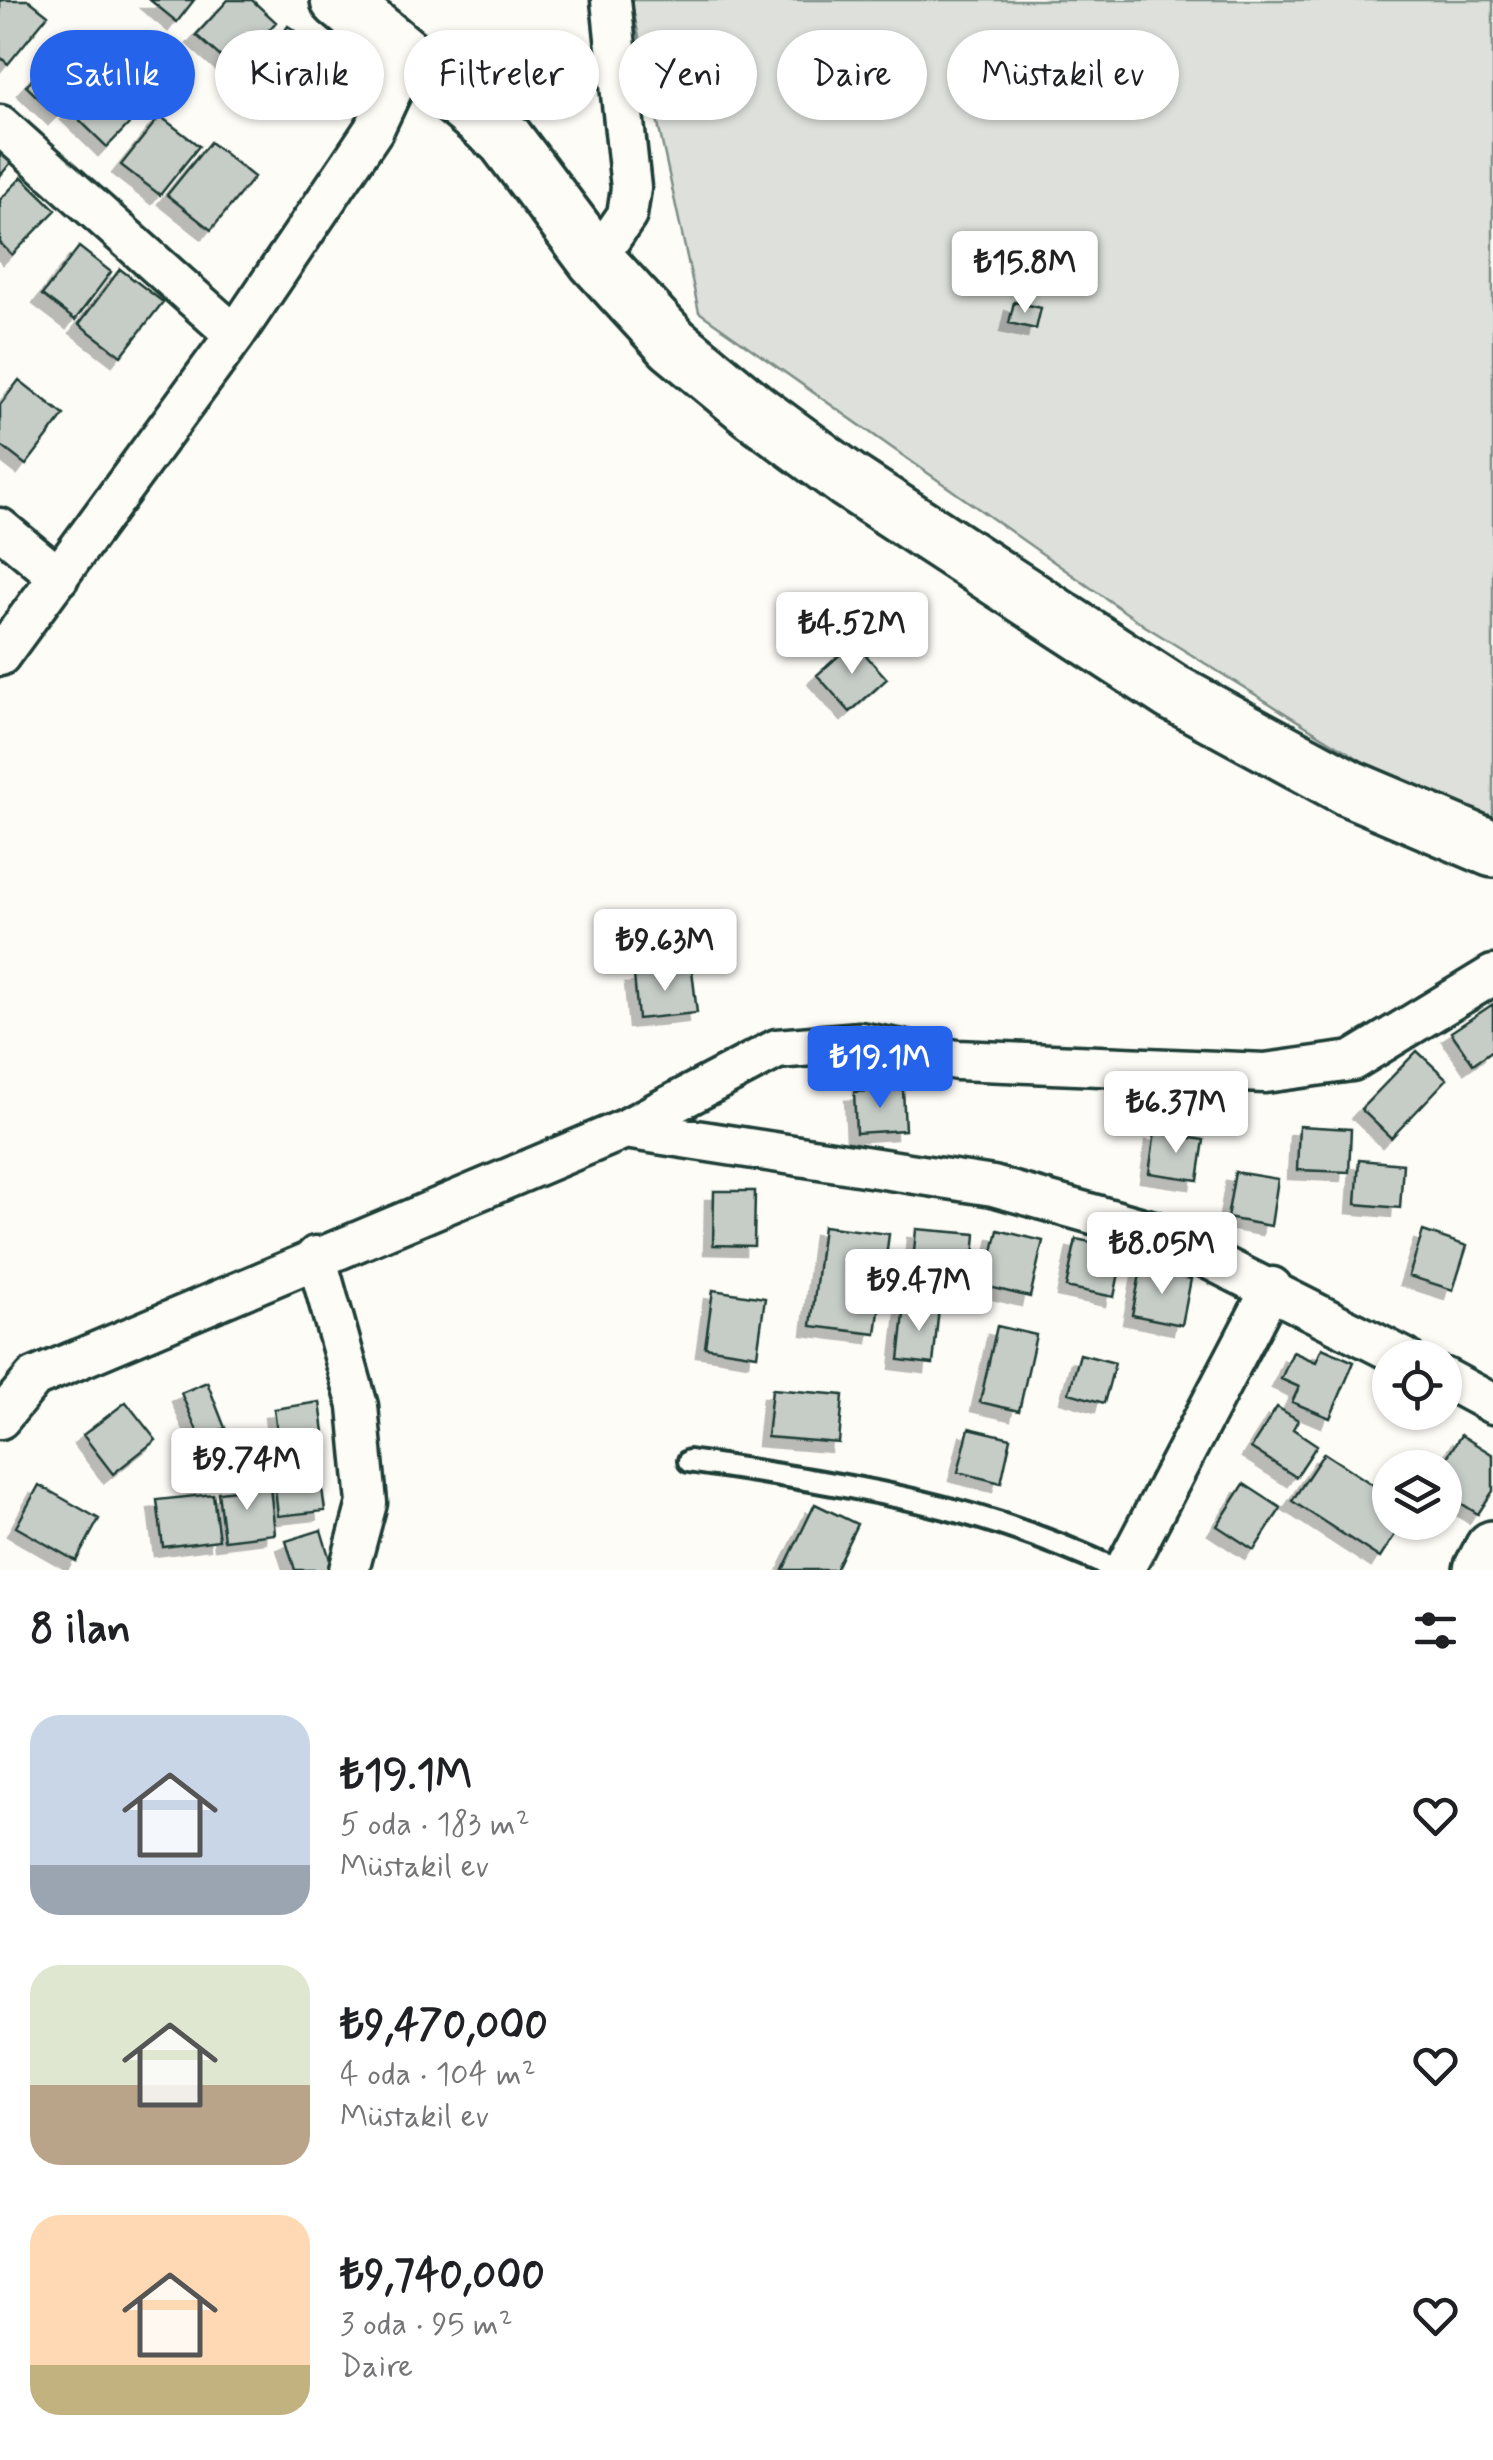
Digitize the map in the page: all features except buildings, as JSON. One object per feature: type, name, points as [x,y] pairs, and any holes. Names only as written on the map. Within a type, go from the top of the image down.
[{"type":"street","points":[[338,0],[404,54]]},
{"type":"street","points":[[596,260],[627,215],[631,188],[611,0]]},
{"type":"street","points":[[0,656],[235,334],[374,129],[404,65]]},
{"type":"street","points":[[483,120],[505,139],[596,260],[673,344],[849,481],[1172,692],[1261,744],[1349,788],[1493,849]]},
{"type":"street","points":[[0,125],[235,334]]},
{"type":"street","points":[[0,528],[59,577]]},
{"type":"street","points":[[0,1418],[34,1378],[625,1129],[777,1049],[860,1042],[957,1060],[1265,1073],[1352,1060],[1493,975]]},
{"type":"street","points":[[625,1129],[993,1186],[1153,1231],[1372,1340]]},
{"type":"street","points":[[316,1256],[358,1406],[367,1503],[349,1570]]},
{"type":"street","points":[[1121,1570],[1272,1287]]},
{"type":"street","points":[[1462,1387],[1493,1404]]},
{"type":"street","points":[[1482,1570],[1493,1549]]},
{"type":"lane","points":[[689,1461],[906,1495],[1028,1532],[1121,1570]]},
{"type":"shaded area","points":[[631,0],[1493,0],[1493,820],[1436,807],[1145,626],[699,312],[657,120],[757,120],[757,30],[638,30]]}]
